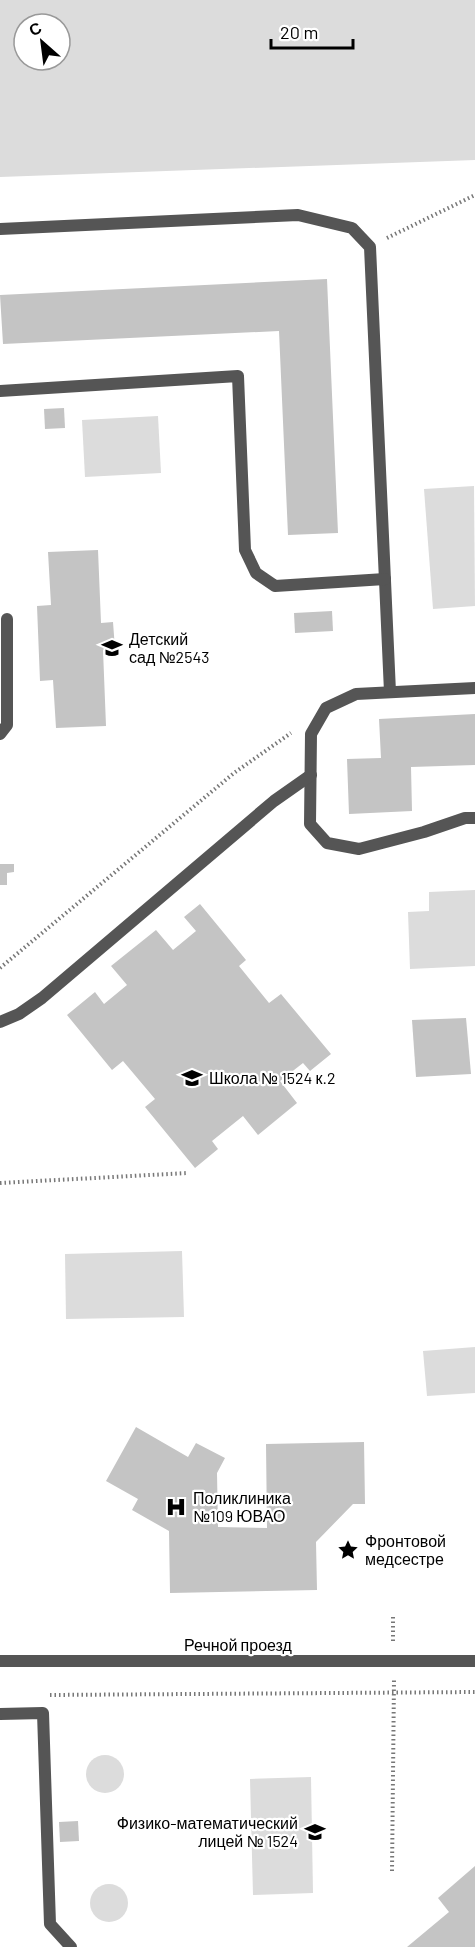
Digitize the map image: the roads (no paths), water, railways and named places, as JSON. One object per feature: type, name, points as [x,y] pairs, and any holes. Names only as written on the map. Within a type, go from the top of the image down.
[{"type":"street","points":[[0,229],[298,215],[352,228],[370,247],[390,692]]},
{"type":"street","points":[[0,391],[238,376],[245,550],[256,573],[275,586],[385,579]]},
{"type":"street","points":[[0,734],[7,725],[7,619]]},
{"type":"street","points":[[475,688],[356,694],[326,708],[311,734],[310,824],[327,843],[359,849],[424,832],[465,818],[475,818]]},
{"type":"street","points":[[0,1022],[19,1014],[42,998],[274,801],[311,775]]},
{"type":"street","name":"Речной проезд","points":[[0,1661],[475,1661]]},
{"type":"street","points":[[0,1714],[43,1713],[50,1924],[72,1947]]},
{"type":"place","name":"Детский сад №2543","points":[[112,648]]},
{"type":"place","name":"Школа № 1524 к.2","points":[[192,1078]]},
{"type":"place","name":"Поликлиника №109 ЮВАО","points":[[176,1507]]},
{"type":"place","name":"Фронтовой медсестре","points":[[348,1550]]},
{"type":"place","name":"Физико-математический лицей № 1524","points":[[315,1832]]}]
